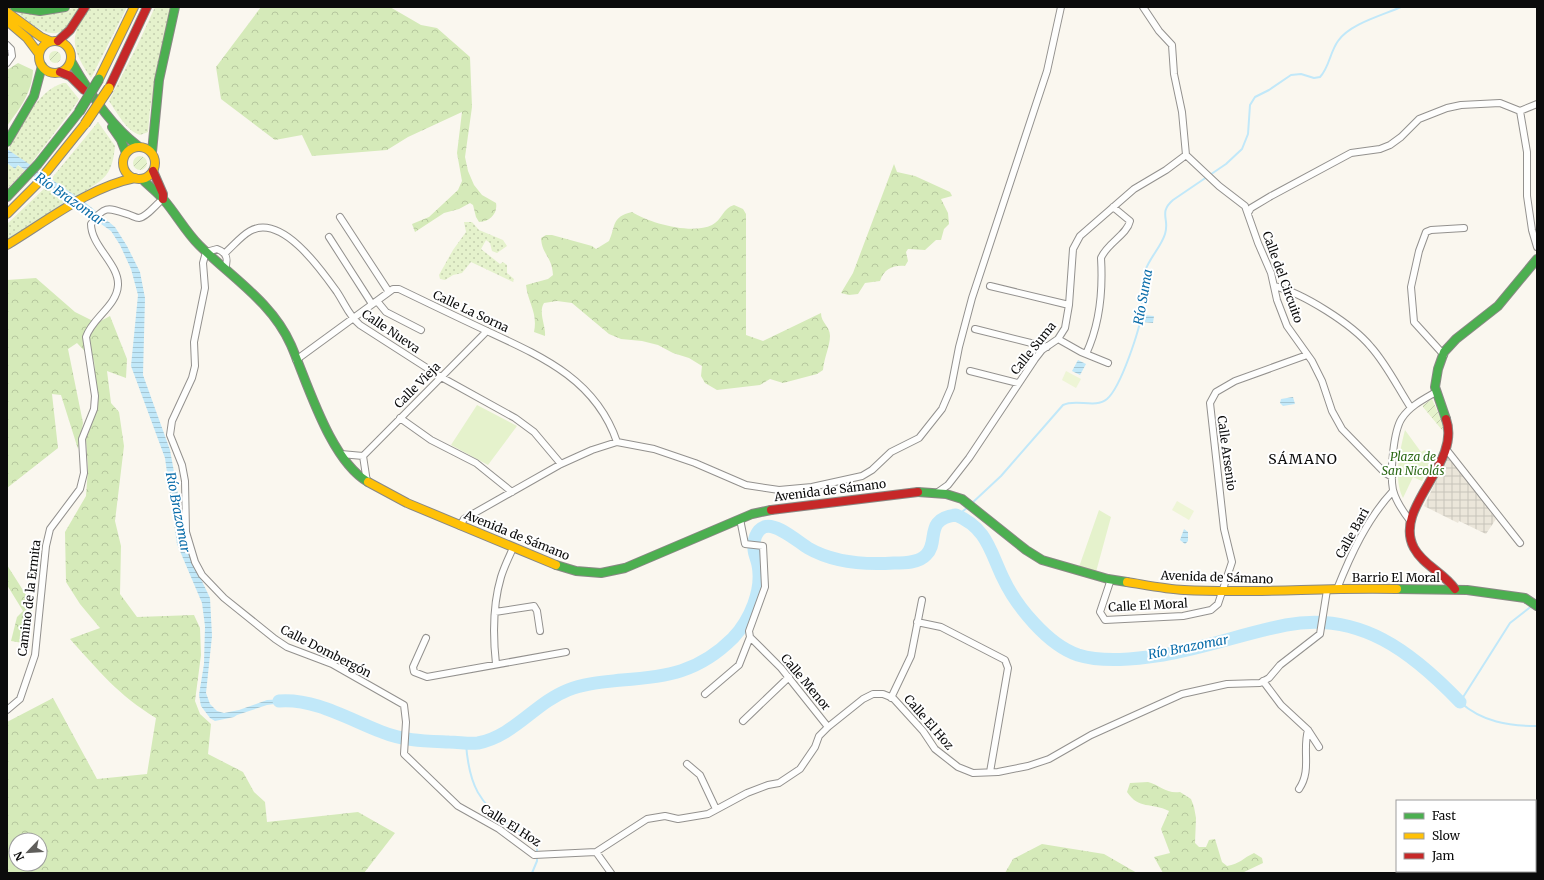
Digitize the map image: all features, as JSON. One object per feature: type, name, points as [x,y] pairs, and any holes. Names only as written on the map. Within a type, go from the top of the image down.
[{"type":"main road","points":[[15,7],[30,11],[49,11],[65,7]]},
{"type":"main road","points":[[39,54],[43,46],[54,41],[70,30],[85,7]]},
{"type":"main road","points":[[7,197],[26,179],[79,112],[99,79],[134,7]]},
{"type":"main road","points":[[7,214],[36,185],[85,124],[109,88],[147,7]]},
{"type":"main road","points":[[152,152],[159,80],[175,7]]},
{"type":"main road","points":[[7,12],[41,37],[69,48],[71,61],[80,77],[127,137],[138,146],[148,148],[152,152],[156,161],[150,175],[115,182],[84,198],[7,245]]},
{"type":"main road","points":[[7,21],[27,38],[39,54],[42,66],[40,80],[34,98],[7,142]]},
{"type":"main road","points":[[60,72],[67,68],[71,61]]},
{"type":"main road","points":[[42,66],[50,72],[60,72],[70,76],[81,87],[118,135],[126,153],[123,165],[127,174],[138,178]]},
{"type":"main road","points":[[126,153],[138,146]]},
{"type":"main road","name":"Avenida de Sámano","points":[[153,171],[163,194],[163,199]]},
{"type":"main road","name":"Avenida de Sámano","points":[[138,178],[163,199],[206,252],[264,304],[283,330],[312,398],[341,454],[357,474],[367,482],[395,497],[460,526],[562,567],[576,571],[601,572],[625,568],[740,519],[778,508],[906,493],[938,492],[962,499],[1026,550],[1042,560],[1110,579],[1182,590],[1223,591],[1337,589]]},
{"type":"main road","points":[[1455,589],[1448,580],[1427,565],[1416,553],[1409,536],[1411,522],[1446,449],[1449,430],[1436,392],[1437,376],[1448,347],[1484,320],[1499,306],[1537,259]]},
{"type":"main road","name":"Barrio El Moral","points":[[1337,589],[1455,589],[1518,596],[1534,604]]},
{"type":"street","points":[[460,526],[464,519],[561,464],[592,450],[618,442],[654,449],[695,463],[746,485],[779,490],[812,487],[862,476],[872,470],[891,452],[911,442],[925,432],[942,409],[950,388],[972,298],[1048,71],[1061,7]]},
{"type":"street","points":[[1143,7],[1159,31],[1172,45],[1174,74],[1182,112],[1186,155],[1212,180],[1245,206],[1248,213]]},
{"type":"street","points":[[7,44],[11,49],[12,56],[7,63]]},
{"type":"street","points":[[1248,213],[1251,208],[1271,196],[1352,153],[1380,150],[1390,145],[1401,137],[1419,119],[1447,108],[1462,105],[1500,103],[1520,112],[1537,104]]},
{"type":"street","points":[[1520,112],[1527,152],[1526,178],[1529,207],[1532,230],[1537,247]]},
{"type":"street","name":"Calle Suma","points":[[938,492],[948,485],[969,458],[1035,359],[1058,339],[1065,328],[1069,305],[1073,249],[1080,236],[1134,188],[1166,170],[1186,155]]},
{"type":"street","name":"Camino de la Ermita","points":[[7,710],[20,699],[35,655],[46,546],[50,529],[82,483],[84,466],[82,439],[94,409],[95,396],[86,337],[88,329],[113,299],[118,285],[116,275],[94,238],[91,224],[100,212],[107,209],[138,218],[150,212],[155,205],[163,199]]},
{"type":"street","points":[[1086,354],[1094,337],[1100,309],[1101,258],[1114,240],[1129,228],[1130,221],[1112,207]]},
{"type":"street","name":"Calle del Circuito","points":[[1248,213],[1258,243],[1271,273],[1287,326],[1307,355],[1322,381],[1332,411],[1342,429],[1384,472],[1392,477]]},
{"type":"street","points":[[296,360],[389,292],[340,217]]},
{"type":"street","name":"Calle Nueva","points":[[225,253],[251,230],[268,228],[279,230],[292,240],[312,260],[338,294],[353,319],[441,377],[519,421],[534,432],[561,464]]},
{"type":"street","points":[[1444,355],[1414,322],[1411,287],[1419,251],[1426,232],[1432,230],[1464,228]]},
{"type":"street","points":[[330,237],[375,303],[386,312],[421,330]]},
{"type":"street","points":[[206,252],[217,249],[225,253],[227,258],[225,269]]},
{"type":"street","name":"Calle Dombergón","points":[[206,252],[203,263],[205,288],[194,342],[195,366],[192,378],[172,421],[170,435],[182,465],[185,481],[186,532],[195,562],[202,575],[224,598],[275,639],[287,647],[332,664],[404,706],[406,712],[404,748]]},
{"type":"street","points":[[990,286],[1069,305]]},
{"type":"street","points":[[1274,286],[1300,295],[1319,306],[1364,340],[1383,362],[1411,408]]},
{"type":"street","name":"Calle La Sorna","points":[[389,292],[393,289],[399,289],[528,350],[566,372],[583,386],[597,404],[618,442]]},
{"type":"street","points":[[975,329],[1047,347]]},
{"type":"street","name":"Calle Vieja","points":[[363,456],[487,331]]},
{"type":"street","points":[[1058,339],[1086,354],[1108,363]]},
{"type":"street","name":"Calle Arsenio","points":[[1223,591],[1232,562],[1224,529],[1210,403],[1216,392],[1235,381],[1307,355]]},
{"type":"street","points":[[970,371],[1018,383]]},
{"type":"street","points":[[1411,522],[1400,506],[1393,491],[1392,477],[1398,426],[1401,419],[1411,408],[1436,392]]},
{"type":"street","points":[[400,418],[431,440],[480,466],[512,492]]},
{"type":"street","points":[[1446,449],[1520,543]]},
{"type":"street","points":[[341,454],[363,456],[367,482]]},
{"type":"street","name":"Calle Bari","points":[[1337,589],[1356,545],[1382,503],[1393,491]]},
{"type":"street","points":[[705,694],[739,665],[750,637],[750,630],[765,587],[763,546],[759,544],[745,544],[740,519]]},
{"type":"street","points":[[496,664],[494,647],[495,612],[501,577],[513,548]]},
{"type":"street","name":"Calle El Moral","points":[[1110,579],[1100,612],[1105,620],[1183,616],[1211,610],[1218,604],[1223,591]]},
{"type":"street","name":"Calle El Hoz","points":[[404,748],[404,754],[458,806],[499,829],[534,855],[543,856],[596,852],[647,819],[665,816],[678,819],[708,814],[747,793],[768,785],[779,783],[790,777],[800,769],[815,747],[820,736],[828,727],[868,697],[883,694],[891,698],[908,713],[935,749],[949,761],[973,773],[1028,766],[1049,759],[1091,735],[1182,694],[1227,684],[1252,684],[1269,678],[1284,662],[1316,639],[1320,634],[1327,590]]},
{"type":"street","points":[[891,698],[911,656],[922,600]]},
{"type":"street","points":[[495,612],[534,606],[537,611],[540,631]]},
{"type":"street","points":[[917,622],[941,627],[1005,660],[1007,664],[1008,668],[990,772]]},
{"type":"street","name":"Calle Menor","points":[[750,637],[789,676],[828,727]]},
{"type":"street","points":[[426,638],[413,667],[414,672],[427,676],[566,652]]},
{"type":"street","points":[[743,721],[789,676]]},
{"type":"street","points":[[1262,681],[1281,706],[1308,730],[1319,747]]},
{"type":"street","points":[[1299,789],[1305,782],[1307,772],[1305,740],[1308,730]]},
{"type":"street","points":[[687,764],[691,769],[700,775],[716,809]]},
{"type":"street","points":[[596,852],[611,873]]},
{"type":"green space","points":[[75,7],[81,7],[71,24],[62,31],[55,33],[48,33],[41,30],[15,11],[60,13]]},
{"type":"green space","points":[[89,7],[127,7],[91,78],[78,56],[75,44],[77,29]]},
{"type":"green space","points":[[155,7],[171,7],[150,109],[148,132],[140,135],[130,130],[109,101]]},
{"type":"green space","points":[[261,7],[390,7],[421,25],[437,28],[470,57],[472,107],[465,157],[468,171],[474,185],[482,195],[496,203],[496,210],[490,219],[479,222],[473,205],[470,203],[459,209],[444,213],[415,232],[412,224],[429,217],[458,190],[462,181],[457,153],[462,112],[408,137],[387,150],[312,156],[302,135],[275,140],[221,99],[216,67]]},
{"type":"green space","points":[[53,51],[57,51],[61,57],[57,63],[53,63],[49,59],[49,55]]},
{"type":"green space","points":[[18,63],[33,70],[32,78],[28,93],[7,126],[7,70]]},
{"type":"green space","points":[[66,83],[79,99],[30,165],[8,150],[30,111],[37,102],[53,88]]},
{"type":"green space","points":[[98,122],[115,146],[114,157],[108,172],[104,177],[77,197],[51,179]]},
{"type":"green space","points":[[137,156],[143,156],[147,160],[147,166],[143,170],[137,170],[133,166],[133,160]]},
{"type":"green space","points":[[7,163],[15,169],[17,165],[25,170],[7,189]]},
{"type":"green space","points":[[894,164],[897,172],[915,176],[950,192],[952,196],[941,199],[948,213],[949,224],[944,229],[941,240],[936,240],[925,250],[908,249],[906,252],[908,261],[905,266],[893,267],[884,273],[880,281],[865,283],[858,294],[849,295],[841,293],[853,273]]},
{"type":"green space","points":[[47,186],[69,203],[7,241],[7,224]]},
{"type":"green space","points":[[734,205],[743,209],[746,214],[746,335],[763,341],[821,313],[822,319],[829,330],[830,336],[823,370],[817,374],[783,383],[770,379],[760,385],[717,390],[705,383],[701,376],[702,366],[689,358],[673,353],[658,345],[642,341],[621,339],[609,334],[572,303],[557,301],[544,303],[542,307],[542,315],[545,336],[534,332],[535,319],[526,285],[548,279],[553,275],[551,264],[543,248],[541,238],[546,235],[552,235],[592,246],[596,249],[609,241],[617,219],[625,214],[632,212],[660,224],[693,229],[704,228],[712,225],[727,209]]},
{"type":"green space","points":[[464,222],[472,222],[479,230],[503,240],[507,246],[497,253],[492,251],[490,243],[486,240],[481,249],[500,264],[503,262],[507,265],[507,273],[514,279],[513,282],[471,262],[462,273],[453,275],[445,280],[440,279],[439,275],[453,250],[466,232]]},
{"type":"green space","points":[[36,278],[75,312],[97,323],[110,316],[127,359],[126,378],[107,371],[111,403],[119,412],[124,446],[115,521],[121,546],[120,594],[137,617],[194,615],[200,628],[201,655],[195,701],[200,714],[211,724],[208,754],[243,772],[254,792],[265,802],[267,822],[358,812],[395,833],[364,873],[7,873],[7,722],[53,698],[97,779],[147,774],[156,718],[120,691],[100,672],[70,639],[100,628],[80,604],[66,582],[65,532],[86,496],[88,469],[86,439],[98,408],[94,361],[77,343],[68,349],[83,423],[78,449],[61,395],[52,394],[58,448],[7,488],[7,280]]},
{"type":"green space","points":[[1066,371],[1081,379],[1076,388],[1062,380]]},
{"type":"green space","points":[[1432,399],[1445,431],[1442,430],[1423,407],[1423,405]]},
{"type":"green space","points":[[477,405],[517,426],[488,465],[451,445]]},
{"type":"green space","name":"Plaza de San Nicolás","points":[[1405,430],[1421,452],[1425,450],[1429,458],[1429,466],[1422,481],[1413,477],[1403,498],[1398,482],[1398,464]]},
{"type":"green space","points":[[1177,501],[1194,511],[1189,520],[1172,510]]},
{"type":"green space","points":[[1099,510],[1111,517],[1096,572],[1079,567]]},
{"type":"green space","points":[[7,565],[33,606],[23,643],[11,641],[17,617],[23,611],[7,585]]},
{"type":"green space","points":[[1148,782],[1167,791],[1180,792],[1191,799],[1196,818],[1195,843],[1199,847],[1206,847],[1209,840],[1215,839],[1222,862],[1227,866],[1254,853],[1262,858],[1263,863],[1242,873],[1163,873],[1154,857],[1170,853],[1161,829],[1169,811],[1163,808],[1141,804],[1132,798],[1127,792],[1130,783]]},
{"type":"green space","points":[[1042,844],[1104,854],[1137,873],[1005,873],[1013,859]]},
{"type":"shaded area","points":[[1448,456],[1496,519],[1486,534],[1459,521],[1458,523],[1424,506]]},
{"type":"water","name":"Río Brazomar","points":[[7,149],[86,203],[115,227],[127,246],[140,272],[145,298],[143,375],[170,450],[189,554],[210,598],[212,636],[206,693],[210,704],[217,711],[224,713],[239,710],[267,700],[284,699],[296,701],[267,705],[234,717],[215,721],[210,718],[201,706],[199,695],[204,664],[205,626],[202,603],[177,544],[165,458],[131,366],[138,295],[131,269],[120,245],[111,231],[18,165],[15,169],[7,163]]},
{"type":"water","points":[[1143,315],[1154,316],[1153,323],[1143,322]]},
{"type":"water","points":[[1078,360],[1086,364],[1080,375],[1072,371]]},
{"type":"water","points":[[1293,397],[1295,404],[1283,406],[1280,403],[1281,399]]},
{"type":"water","points":[[1184,529],[1188,532],[1188,541],[1185,544],[1180,540]]},
{"type":"waterway","name":"Río Suma","points":[[971,504],[1001,476],[1063,405],[1068,403],[1102,402],[1112,393],[1124,371],[1138,331],[1142,311],[1145,271],[1165,234],[1166,209],[1173,200],[1226,164],[1242,149],[1248,134],[1250,105],[1255,97],[1269,90],[1291,75],[1301,74],[1314,78],[1320,77],[1335,45],[1343,35],[1358,25],[1401,7]]},
{"type":"waterway","name":"Río Suma","points":[[957,516],[968,507]]},
{"type":"waterway","name":"Río Brazomar","points":[[279,701],[292,701],[319,706],[382,732],[407,739],[478,743],[503,734],[545,703],[568,690],[595,683],[654,677],[682,671],[708,658],[720,649],[739,631],[745,623],[754,604],[759,584],[758,565],[754,551],[754,543],[757,533],[761,528],[769,526],[775,527],[793,537],[808,548],[839,560],[872,564],[902,563],[923,558],[930,550],[934,532],[939,521],[946,517],[956,515],[966,520],[981,534],[991,550],[1009,589],[1034,623],[1055,643],[1078,655],[1109,660],[1142,658],[1210,645],[1286,625],[1313,622],[1338,624],[1361,630],[1383,640],[1403,652],[1423,667],[1460,702]]},
{"type":"waterway","points":[[1533,605],[1510,623],[1460,702],[1468,709],[1496,722],[1537,726]]},
{"type":"waterway","points":[[466,744],[467,758],[473,782],[484,802],[501,819],[530,838],[537,846],[537,861],[532,873]]},
{"type":"traffic: fast","points":[[15,7],[40,11],[65,7]]},
{"type":"traffic: fast","points":[[152,152],[159,80],[175,7]]},
{"type":"traffic: fast","points":[[71,61],[100,107],[118,128],[138,146]]},
{"type":"traffic: fast","points":[[7,142],[34,96],[42,66]]},
{"type":"traffic: fast","points":[[79,112],[99,79]]},
{"type":"traffic: fast","points":[[7,197],[38,164],[79,112]]},
{"type":"traffic: fast","points":[[112,127],[121,140],[126,153]]},
{"type":"traffic: fast","points":[[142,179],[159,194],[199,245],[250,291],[273,316],[291,345],[313,400],[331,439],[342,457],[354,471],[368,482]]},
{"type":"traffic: fast","points":[[1446,419],[1435,387],[1438,369],[1444,352],[1456,339],[1498,306],[1537,259]]},
{"type":"traffic: fast","points":[[918,492],[946,494],[962,499],[1026,550],[1042,560],[1108,579],[1127,582]]},
{"type":"traffic: fast","points":[[556,565],[576,571],[601,573],[625,568],[752,514],[771,510]]},
{"type":"traffic: fast","points":[[1397,589],[1467,590],[1525,598],[1537,606]]},
{"type":"traffic: slow","points":[[99,79],[134,7]]},
{"type":"traffic: slow","points":[[7,12],[41,37],[50,41]]},
{"type":"traffic: slow","points":[[7,21],[27,38],[39,54]]},
{"type":"traffic: slow","points":[[52,41],[58,41],[68,48],[71,57],[70,63],[64,70],[58,73],[52,73],[42,66],[39,60],[39,54],[46,44],[52,41]]},
{"type":"traffic: slow","points":[[85,124],[109,88]]},
{"type":"traffic: slow","points":[[7,214],[36,185],[85,124]]},
{"type":"traffic: slow","points":[[136,147],[142,147],[152,154],[155,163],[154,169],[148,176],[142,179],[136,179],[126,172],[123,166],[123,160],[130,150],[136,147]]},
{"type":"traffic: slow","points":[[7,245],[85,197],[118,182],[135,178]]},
{"type":"traffic: slow","points":[[368,482],[407,503],[556,565]]},
{"type":"traffic: slow","points":[[1127,582],[1170,589],[1211,591],[1397,589]]},
{"type":"traffic: jam","points":[[58,41],[70,30],[85,7]]},
{"type":"traffic: jam","points":[[109,88],[147,7]]},
{"type":"traffic: jam","points":[[60,72],[70,76],[84,90]]},
{"type":"traffic: jam","points":[[153,171],[163,194],[163,199]]},
{"type":"traffic: jam","points":[[1446,419],[1448,436],[1445,452],[1412,517],[1410,533],[1414,548],[1418,554],[1455,589]]},
{"type":"traffic: jam","points":[[771,510],[918,492]]},
{"type":"district","name":"SÁMANO","points":[[1303,459]]}]
